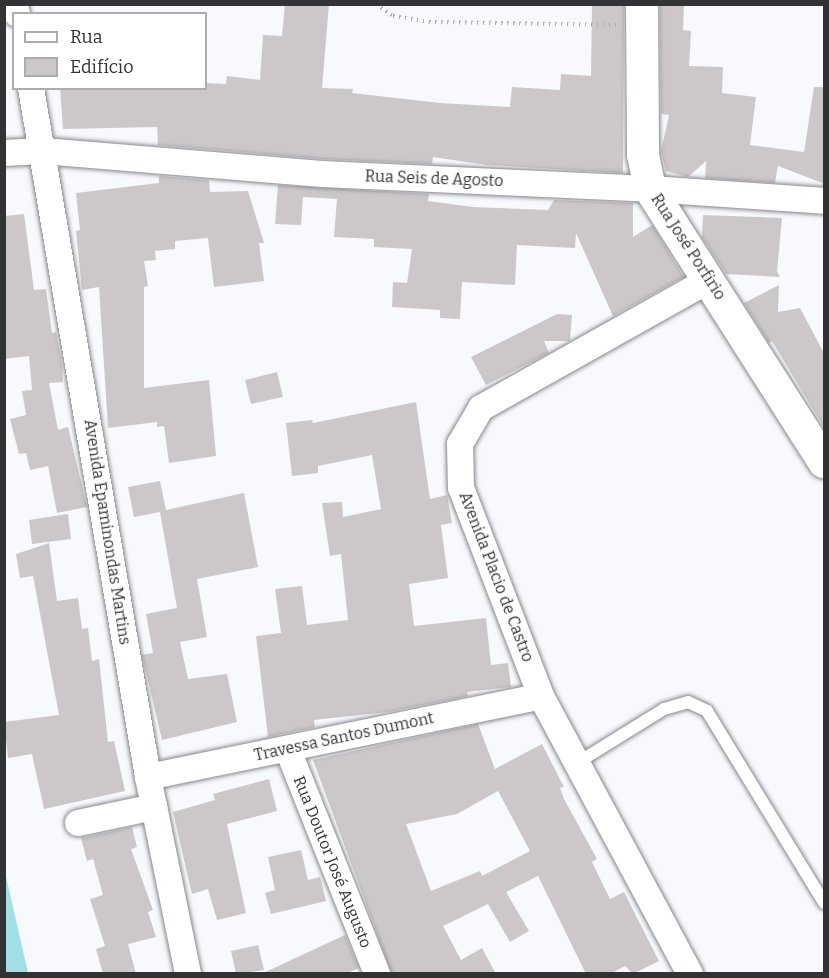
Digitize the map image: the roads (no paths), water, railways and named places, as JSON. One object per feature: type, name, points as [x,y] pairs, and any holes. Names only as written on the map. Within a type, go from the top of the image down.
[{"type":"street","name":"Rua José Porfirio","points":[[642,15],[643,155],[650,189],[825,462]]},
{"type":"street","name":"Avenida Epaminondas Martins","points":[[31,90],[148,777],[188,974]]},
{"type":"street","name":"Rua Seis de Agosto","points":[[4,153],[43,151],[322,174],[650,189],[825,201]]},
{"type":"street","name":"Avenida Placio de Castro","points":[[690,974],[541,696],[461,488],[460,444],[481,408],[709,280]]},
{"type":"street","name":"Travessa Santos Dumont","points":[[148,777],[288,750],[541,696]]},
{"type":"street","name":"Rua Doutor José Augusto","points":[[288,750],[377,974]]},
{"type":"street","points":[[78,823],[154,807]]},
{"type":"lane","points":[[577,763],[664,709],[688,702],[707,711],[825,903]]},
{"type":"water","points":[[5,872],[28,973],[5,973]]}]
